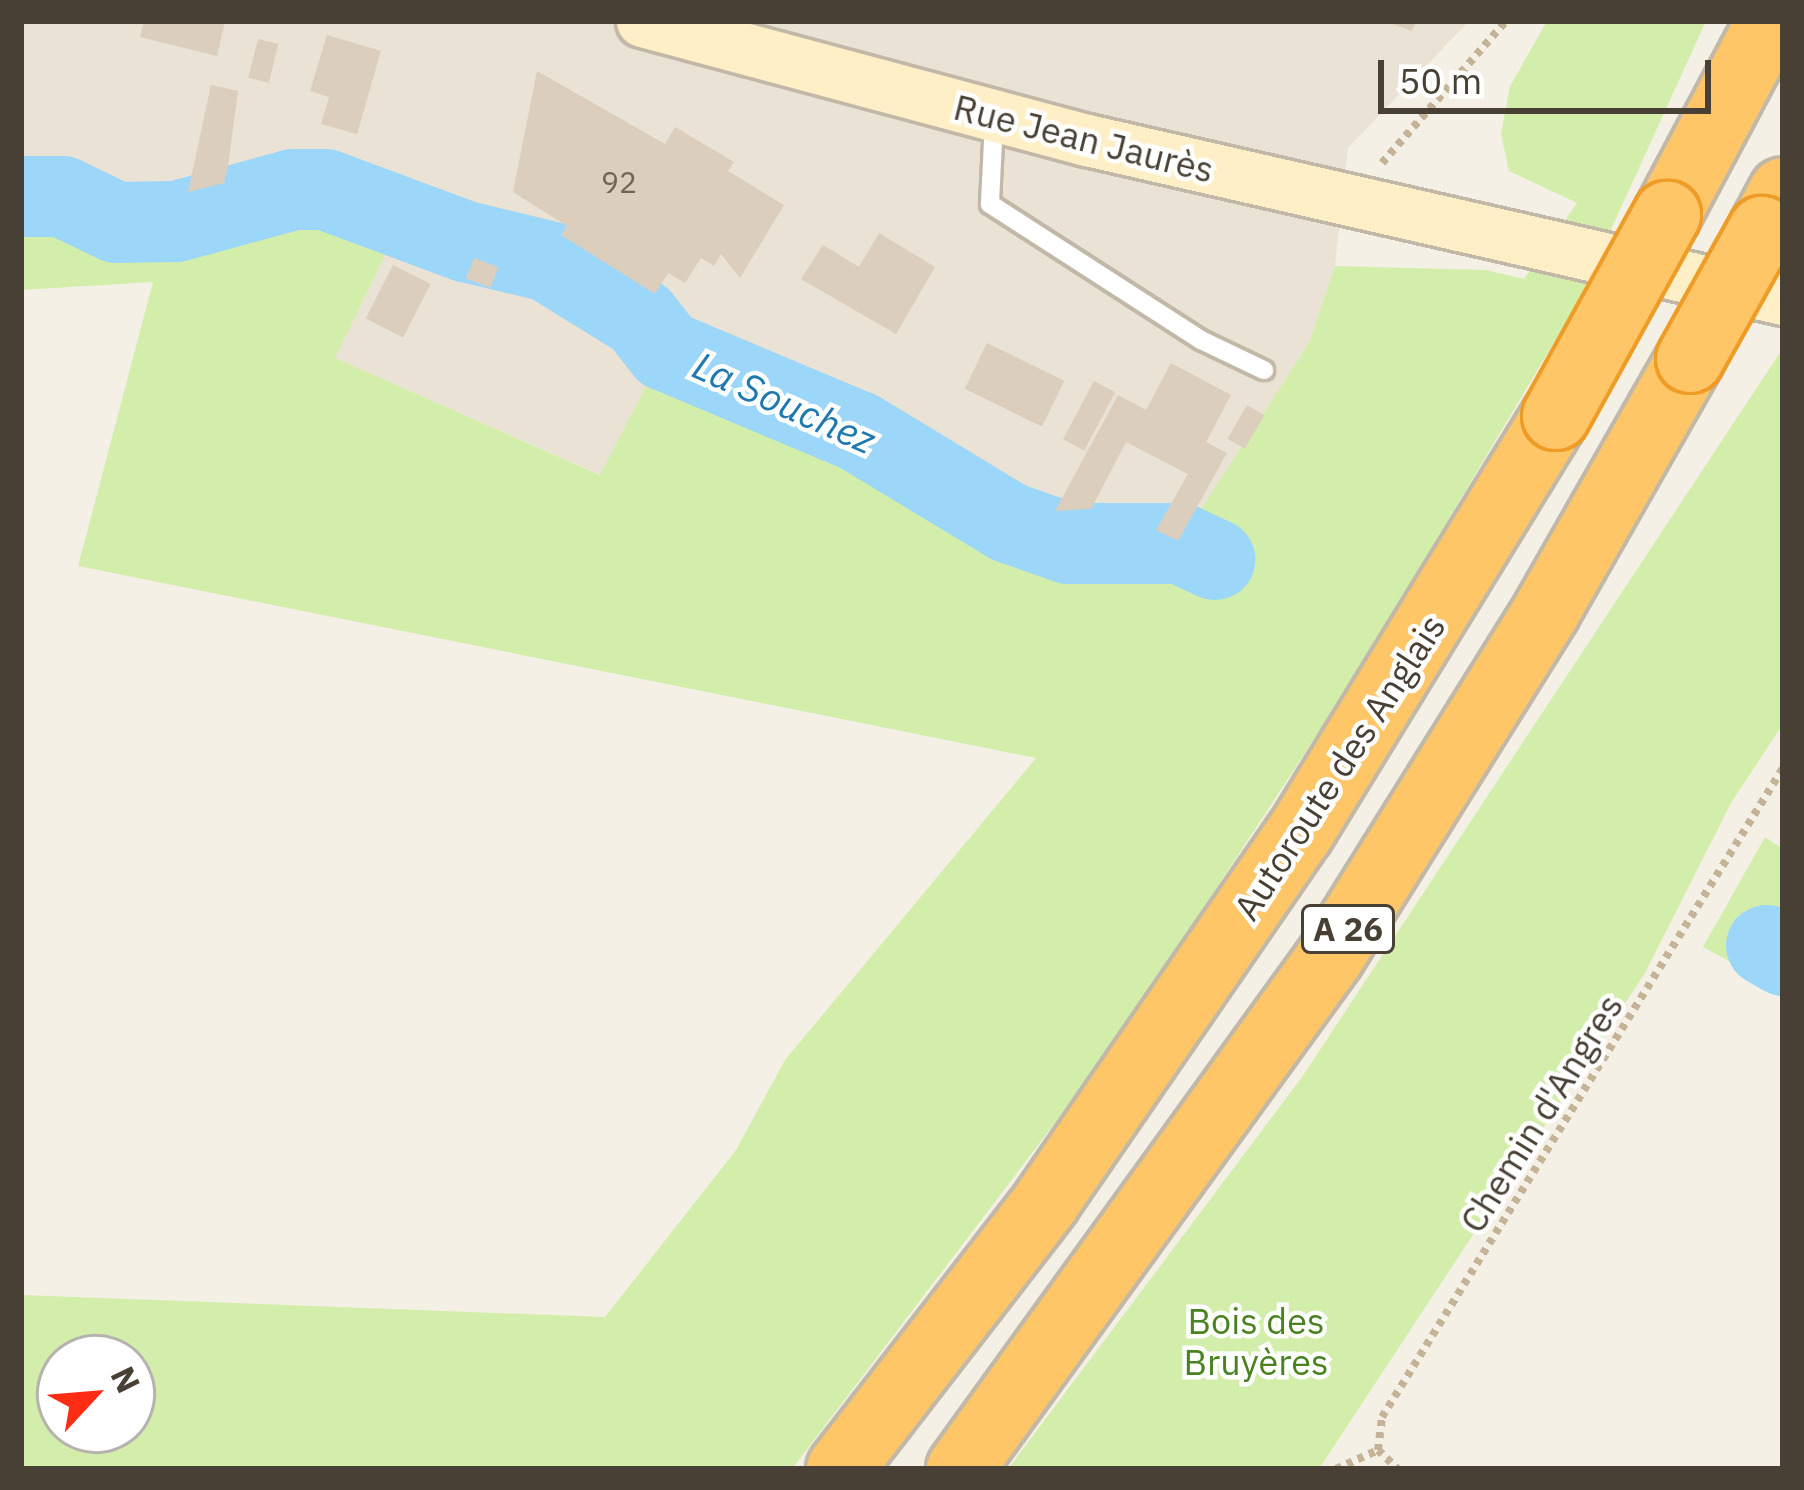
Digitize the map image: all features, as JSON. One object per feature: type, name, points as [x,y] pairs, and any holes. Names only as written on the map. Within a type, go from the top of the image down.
[{"type":"highway","name":"Autoroute des Anglais","points":[[840,1469],[1046,1202],[1287,852],[1556,416],[1770,21]]},
{"type":"highway","name":"A 26","points":[[960,1469],[1331,956],[1547,610],[1772,210]]},
{"type":"main road","name":"Rue Jean Jaurès","points":[[642,21],[995,117],[1783,298]]},
{"type":"lane","points":[[995,117],[990,204],[1202,340],[1264,370]]},
{"type":"path","points":[[1370,176],[1506,21]]},
{"type":"path","name":"Chemin d'Angres","points":[[1378,1450],[1382,1417],[1783,768]]},
{"type":"path","points":[[1336,1469],[1378,1450],[1397,1469]]},
{"type":"shaded area","points":[[21,21],[1469,21],[1348,148],[1335,266],[1309,343],[1180,543],[1114,546],[1068,543],[1008,522],[945,488],[601,475],[334,358],[393,239],[293,189],[176,221],[116,222],[62,196],[21,196]]},
{"type":"green space","points":[[1547,21],[1706,21],[1578,302],[1354,678],[1111,1049],[792,1469],[21,1469],[21,1295],[605,1317],[736,1150],[785,1060],[1036,758],[78,566],[153,282],[21,290],[21,196],[62,196],[116,222],[176,221],[293,189],[325,189],[394,211],[393,239],[335,358],[600,475],[665,350],[858,431],[1008,522],[1068,543],[1179,543],[1309,343],[1335,266],[1486,270],[1524,279],[1577,203],[1509,171],[1501,134],[1510,86]]},
{"type":"green space","name":"Bois des Bruyères","points":[[1783,348],[1783,724],[1731,803],[1645,973],[1319,1469],[1008,1469],[1302,1077]]},
{"type":"green space","points":[[1765,837],[1783,849],[1783,991],[1703,947]]},
{"type":"building","points":[[144,21],[225,21],[217,56],[140,37]]},
{"type":"building","points":[[1384,21],[1416,21],[1412,31]]},
{"type":"building","points":[[327,35],[381,51],[357,134],[321,124],[329,97],[310,91]]},
{"type":"building","points":[[258,39],[278,44],[269,83],[248,78]]},
{"type":"building","points":[[537,71],[665,144],[675,127],[734,162],[728,171],[784,205],[740,278],[721,254],[714,266],[701,258],[685,283],[668,273],[655,294],[561,235],[567,226],[513,192]]},
{"type":"building","points":[[211,85],[238,91],[228,166],[224,183],[188,192]]},
{"type":"building","points":[[879,233],[935,267],[896,334],[801,279],[823,245],[859,267]]},
{"type":"building","points":[[474,258],[498,267],[490,288],[466,279]]},
{"type":"building","points":[[393,265],[430,284],[403,338],[366,318]]},
{"type":"building","points":[[987,343],[1064,381],[1042,427],[965,389]]},
{"type":"building","points":[[1171,363],[1231,395],[1206,442],[1227,453],[1178,541],[1156,530],[1188,474],[1126,442],[1091,509],[1055,511],[1118,395],[1146,410]]},
{"type":"building","points":[[1094,381],[1115,392],[1084,451],[1063,439]]},
{"type":"building","points":[[1247,405],[1264,415],[1245,449],[1228,439]]},
{"type":"waterway","name":"La Souchez","points":[[21,196],[62,196],[116,222],[176,221],[293,189],[325,189],[465,241],[548,261],[640,318],[665,350],[858,431],[1008,522],[1068,543],[1180,543],[1215,559]]},
{"type":"waterway","name":"La Souchez","points":[[1766,945],[1783,955]]}]
